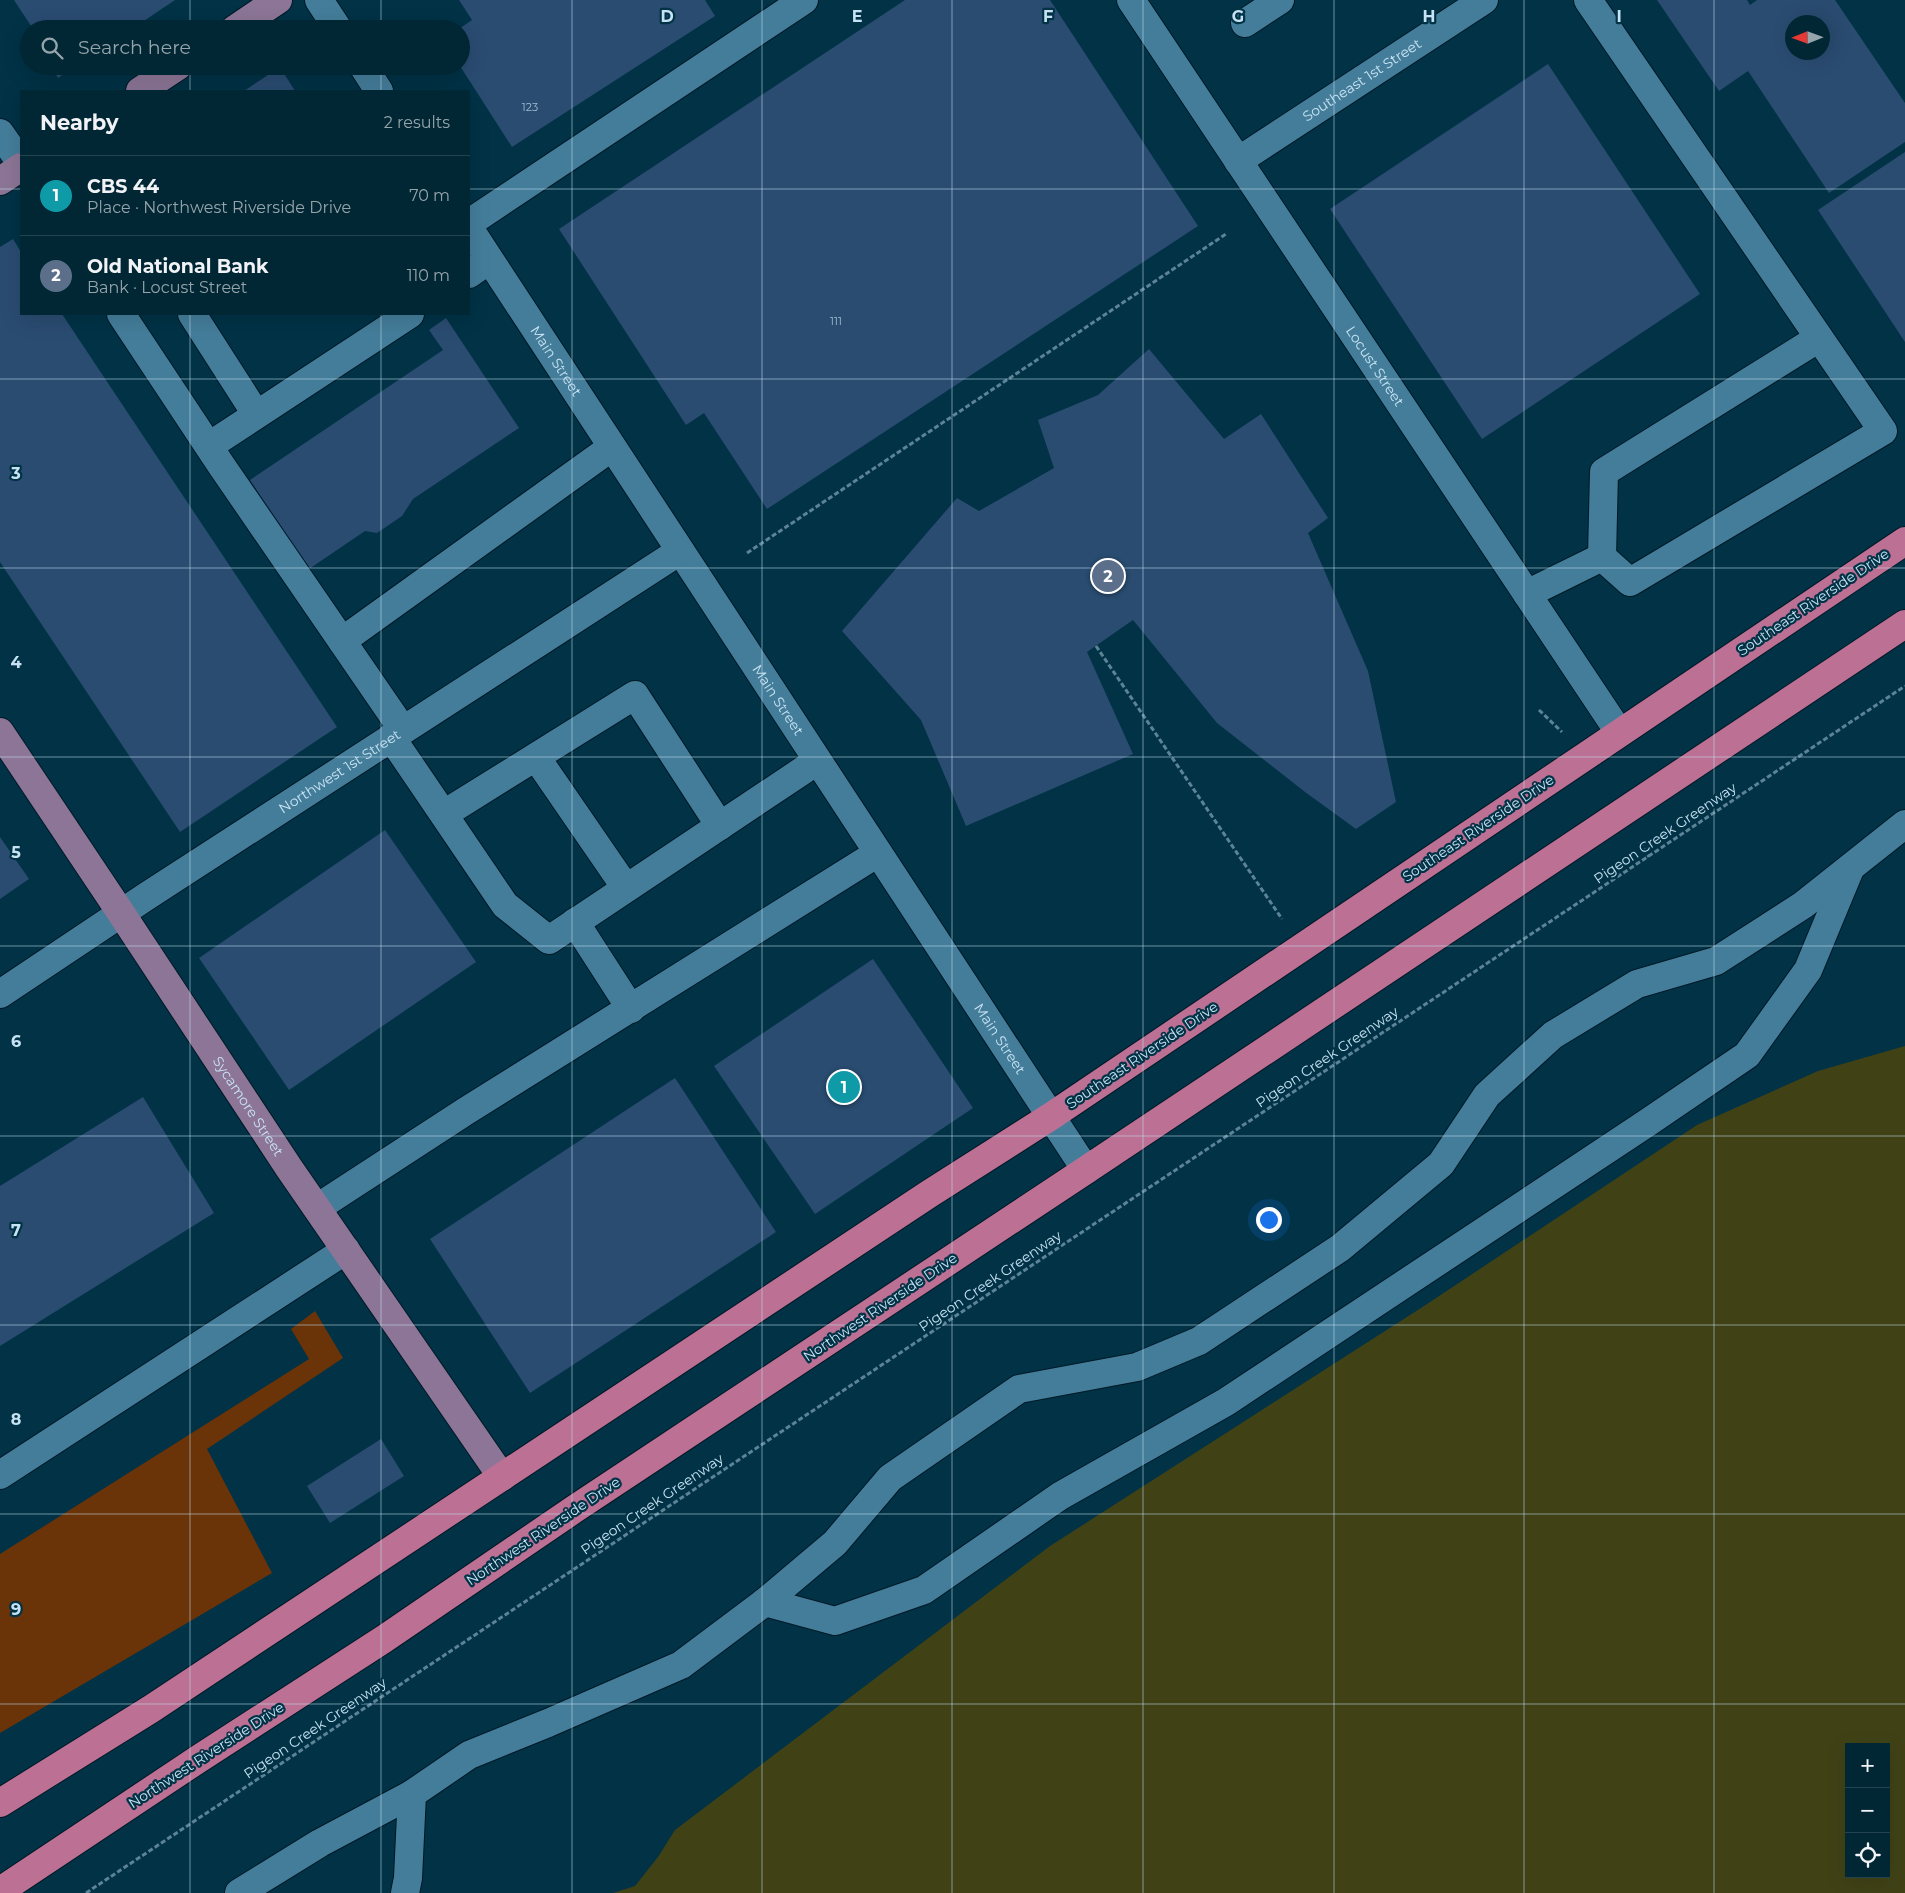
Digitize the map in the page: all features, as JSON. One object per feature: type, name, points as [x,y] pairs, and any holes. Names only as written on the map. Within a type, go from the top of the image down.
[{"type":"highway","name":"Southeast Riverside Drive","points":[[1050,1117],[1905,541]]},
{"type":"highway","points":[[1086,1170],[1905,624]]},
{"type":"highway","points":[[0,1803],[151,1709],[929,1194],[1050,1117]]},
{"type":"highway","name":"Northwest Riverside Drive","points":[[0,1891],[384,1639],[566,1515],[1086,1170]]},
{"type":"main road","points":[[248,20],[278,0]]},
{"type":"main road","points":[[142,90],[164,75]]},
{"type":"main road","points":[[0,181],[20,168]]},
{"type":"main road","name":"Sycamore Street","points":[[0,732],[317,1208],[502,1477]]},
{"type":"street","points":[[319,0],[332,20]]},
{"type":"street","points":[[470,221],[804,0]]},
{"type":"street","name":"Locust Street","points":[[1131,0],[1619,732]]},
{"type":"street","points":[[1245,23],[1280,0]]},
{"type":"street","name":"Southeast 1st Street","points":[[1238,161],[1484,0]]},
{"type":"street","points":[[1588,0],[1883,431],[1630,582],[1602,557],[1604,472],[1819,338]]},
{"type":"street","points":[[369,75],[378,90]]},
{"type":"street","points":[[0,133],[20,162]]},
{"type":"street","name":"Main Street","points":[[470,232],[479,267],[612,447],[1086,1170]]},
{"type":"street","points":[[122,315],[342,641],[444,814],[505,905],[549,940],[817,761]]},
{"type":"street","points":[[193,315],[256,414]]},
{"type":"street","points":[[209,446],[408,315]]},
{"type":"street","points":[[342,641],[612,447]]},
{"type":"street","name":"Northwest 1st Street","points":[[0,994],[680,551]]},
{"type":"street","points":[[1527,594],[1602,557]]},
{"type":"street","points":[[444,814],[635,695],[720,826]]},
{"type":"street","points":[[536,757],[626,888]]},
{"type":"street","points":[[239,1893],[320,1843],[412,1794],[470,1755],[682,1665],[765,1602],[835,1543],[890,1478],[1019,1389],[1137,1366],[1200,1341],[1340,1248],[1440,1164],[1487,1096],[1553,1035],[1637,984],[1716,961],[1803,905],[1905,824]]},
{"type":"street","points":[[317,1208],[466,1111],[878,853]]},
{"type":"street","points":[[765,1602],[835,1622],[924,1590],[1060,1496],[1226,1402],[1647,1123],[1747,1055],[1808,970],[1850,867]]},
{"type":"street","points":[[575,922],[631,1009]]},
{"type":"street","points":[[0,1475],[346,1250]]},
{"type":"street","points":[[406,1893],[412,1794]]},
{"type":"path","points":[[747,553],[1226,234]]},
{"type":"path","points":[[1096,646],[1283,922]]},
{"type":"path","name":"Pigeon Creek Greenway","points":[[86,1893],[1905,686]]},
{"type":"shaded area","points":[[1905,1046],[1905,1893],[613,1893],[635,1886],[658,1857],[675,1830],[1050,1546],[1424,1306],[1697,1125],[1818,1071]]},
{"type":"shaded area","points":[[315,1311],[343,1358],[207,1449],[272,1573],[0,1733],[0,1554],[309,1359],[291,1329]]},
{"type":"building","points":[[14,0],[175,0],[145,20],[27,20]]},
{"type":"building","points":[[459,0],[705,0],[715,16],[512,147],[466,75],[470,75],[470,21],[472,20]]},
{"type":"building","points":[[905,0],[1050,0],[1198,226],[767,509],[704,413],[686,425],[559,229]]},
{"type":"building","points":[[1657,0],[1747,0],[1750,5],[1757,0],[1835,0],[1905,103],[1905,142],[1829,193],[1748,71],[1719,91]]},
{"type":"building","points":[[1548,64],[1700,294],[1482,439],[1330,209]]},
{"type":"building","points":[[268,75],[285,75],[294,90],[246,90]]},
{"type":"building","points":[[1905,152],[1905,342],[1818,210]]},
{"type":"building","points":[[13,239],[20,250],[20,315],[63,315],[337,727],[180,832],[0,562],[0,247]]},
{"type":"building","points":[[446,318],[519,428],[413,499],[402,516],[377,533],[365,531],[309,569],[250,480],[443,350],[429,330]]},
{"type":"building","points":[[1149,349],[1224,439],[1261,414],[1328,518],[1308,533],[1368,671],[1396,802],[1356,829],[1305,792],[1217,723],[1133,620],[1087,652],[1133,754],[966,826],[921,720],[842,631],[957,498],[979,511],[1054,468],[1038,420],[1098,395]]},
{"type":"building","points":[[385,830],[476,962],[289,1090],[199,958]]},
{"type":"building","points":[[0,837],[29,879],[0,899]]},
{"type":"building","points":[[873,959],[973,1108],[815,1214],[714,1066]]},
{"type":"building","points":[[675,1078],[776,1232],[530,1393],[430,1239]]},
{"type":"building","points":[[143,1097],[214,1213],[0,1346],[0,1186]]},
{"type":"building","points":[[381,1439],[404,1476],[330,1523],[307,1486]]},
{"type":"place","name":"Old National Bank","points":[[1108,576]]},
{"type":"place","name":"CBS 44","points":[[844,1087]]}]
